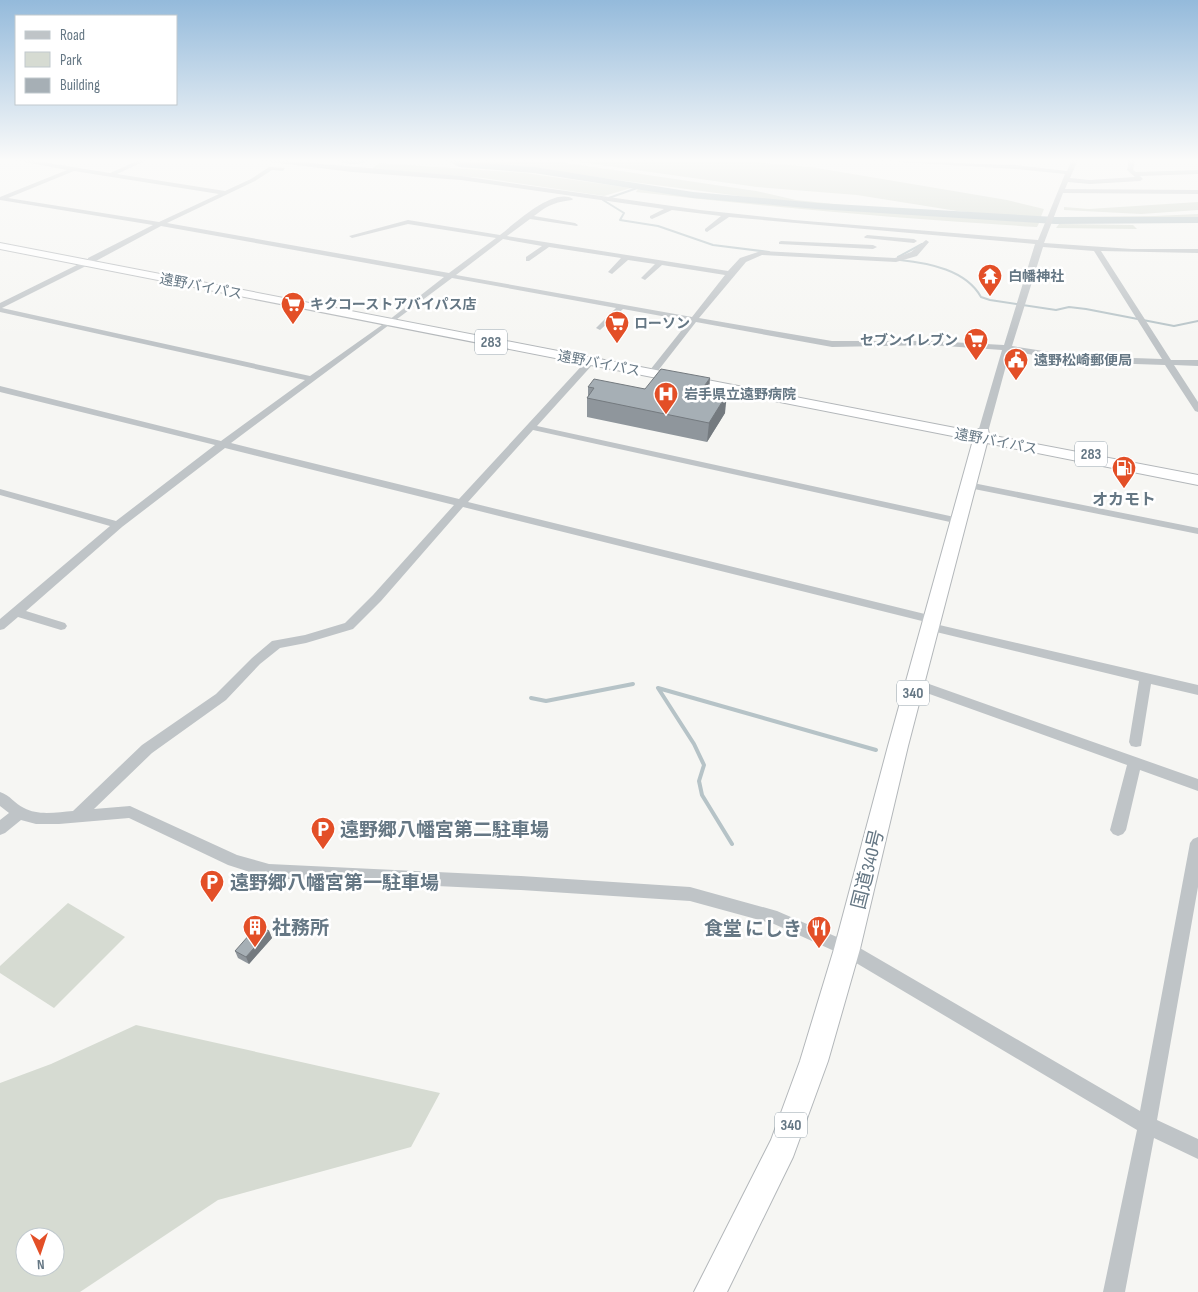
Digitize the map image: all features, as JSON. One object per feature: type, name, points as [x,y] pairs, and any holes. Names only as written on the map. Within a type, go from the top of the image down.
[{"type":"highway","name":"遠野バイパス","points":[[0,244],[590,361],[1198,474]]},
{"type":"highway","name":"遠野バイパス","points":[[391,321],[654,370],[1198,480]]},
{"type":"highway","name":"国道340号","points":[[710,1292],[783,1147],[814,1060],[847,949],[915,684],[982,435]]},
{"type":"street","points":[[136,220],[832,344],[931,343],[1006,348],[1076,358],[1198,363]]},
{"type":"street","points":[[0,306],[168,220]]},
{"type":"street","points":[[405,220],[500,238],[730,274]]},
{"type":"street","points":[[0,626],[118,525],[524,220]]},
{"type":"street","points":[[550,220],[575,224]]},
{"type":"street","points":[[707,230],[718,220]]},
{"type":"street","points":[[778,220],[1096,249],[1198,251]]},
{"type":"street","points":[[982,435],[1006,348],[1039,243],[1048,220]]},
{"type":"street","points":[[352,236],[408,222]]},
{"type":"street","points":[[794,222],[854,235]]},
{"type":"street","points":[[863,236],[888,240],[934,242],[1019,241]]},
{"type":"street","points":[[848,258],[888,240]]},
{"type":"street","points":[[654,370],[743,260],[761,253],[896,260],[914,254],[934,242]]},
{"type":"street","points":[[781,243],[873,247]]},
{"type":"street","points":[[529,259],[547,245]]},
{"type":"street","points":[[1096,249],[1198,409]]},
{"type":"street","points":[[612,272],[626,258]]},
{"type":"street","points":[[645,278],[660,263]]},
{"type":"street","points":[[484,283],[494,275]]},
{"type":"street","points":[[600,328],[621,307]]},
{"type":"street","points":[[0,310],[312,379]]},
{"type":"street","points":[[77,816],[147,749],[221,697],[256,661],[276,644],[306,639],[349,626],[377,598],[590,361]]},
{"type":"street","points":[[0,389],[1198,690]]},
{"type":"street","points":[[530,427],[959,521]]},
{"type":"street","points":[[968,485],[1198,531]]},
{"type":"street","points":[[0,492],[118,525]]},
{"type":"street","points":[[16,612],[61,626]]},
{"type":"street","points":[[1136,742],[1146,677]]},
{"type":"street","points":[[915,684],[1198,786]]},
{"type":"street","points":[[1118,830],[1136,763]]},
{"type":"street","points":[[0,798],[18,813],[36,818],[130,812],[233,860],[269,872],[512,883],[690,894],[777,918],[847,949],[1147,1125],[1198,1149]]},
{"type":"street","points":[[0,829],[18,813]]},
{"type":"street","points":[[1114,1292],[1147,1125],[1198,843]]},
{"type":"green space","points":[[946,220],[1040,221],[1037,227]]},
{"type":"green space","points":[[1059,224],[1133,225],[1137,229],[1056,228]]},
{"type":"green space","points":[[68,903],[125,937],[54,1008],[0,973],[0,966]]},
{"type":"green space","points":[[136,1025],[440,1093],[411,1147],[218,1200],[80,1292],[0,1292],[0,1083],[51,1064]]},
{"type":"building","points":[[661,369],[710,378],[702,389],[727,394],[709,423],[587,398],[594,388],[588,387],[594,379],[645,389]]},
{"type":"building","points":[[258,925],[269,931],[246,957],[235,951]]},
{"type":"waterway","points":[[622,220],[658,226],[713,245],[769,252]]},
{"type":"waterway","points":[[1069,220],[1184,220]]},
{"type":"waterway","points":[[898,257],[922,244]]},
{"type":"waterway","points":[[900,260],[923,263],[956,274],[966,280],[981,297],[990,300],[1056,310],[1069,307],[1086,309],[1174,326],[1198,321]]},
{"type":"waterway","points":[[531,698],[546,701],[633,684]]},
{"type":"waterway","points":[[732,844],[702,795],[699,781],[704,765],[694,744],[658,688],[876,750]]},
{"type":"place","name":"白幡神社","points":[[990,297]]},
{"type":"place","name":"キクコーストアバイパス店","points":[[293,325]]},
{"type":"place","name":"ローソン","points":[[617,344]]},
{"type":"place","name":"セブンイレブン","points":[[976,361]]},
{"type":"place","name":"遠野松崎郵便局","points":[[1016,381]]},
{"type":"place","name":"岩手県立遠野病院","points":[[666,415]]},
{"type":"place","name":"オカモト","points":[[1124,489]]},
{"type":"place","name":"遠野郷八幡宮第二駐車場","points":[[323,850]]},
{"type":"place","name":"遠野郷八幡宮第一駐車場","points":[[212,903]]},
{"type":"place","name":"社務所","points":[[255,948]]},
{"type":"place","name":"食堂 にしき","points":[[819,949]]}]
